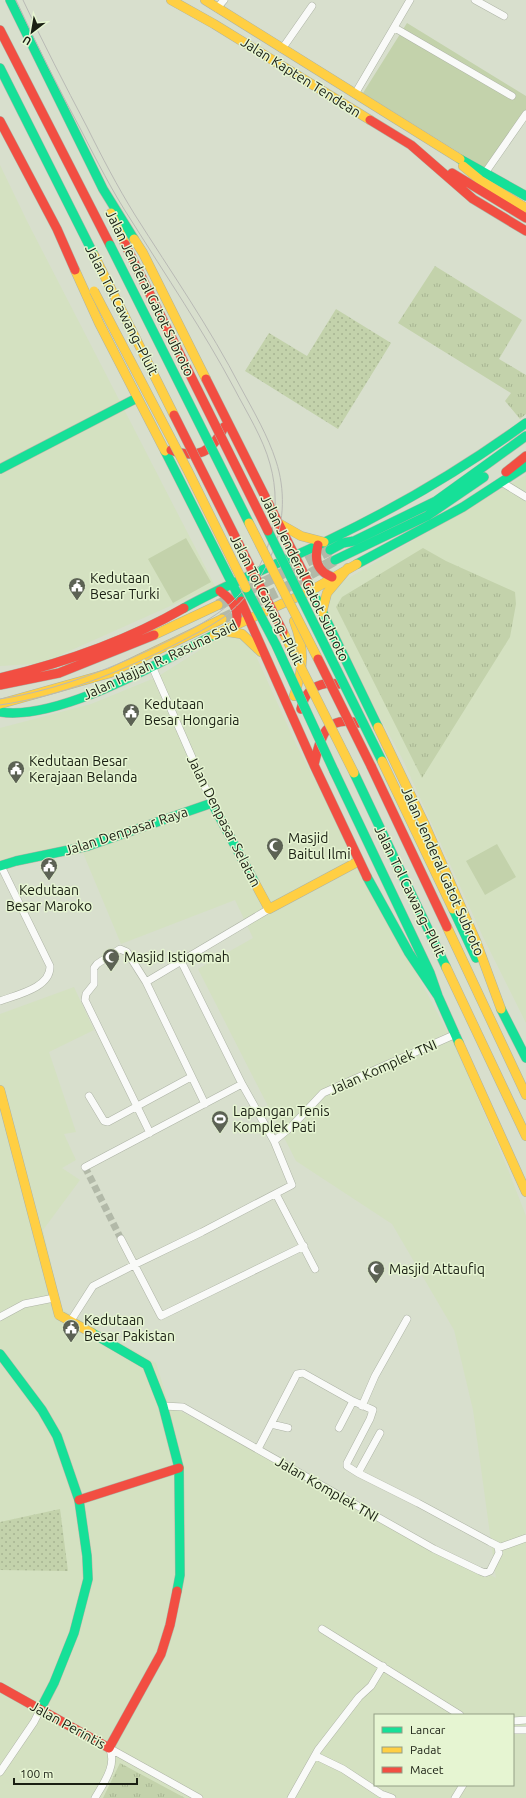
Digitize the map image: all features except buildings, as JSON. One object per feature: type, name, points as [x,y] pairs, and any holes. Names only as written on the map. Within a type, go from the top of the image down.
[{"type":"main road","name":"Jalan Kapten Tendean","points":[[171,0],[214,24],[411,145],[473,198],[526,231]]},
{"type":"main road","name":"Jalan Kapten Tendean","points":[[205,0],[442,149],[526,196]]},
{"type":"main road","name":"Jalan Jenderal Gatot Subroto","points":[[12,1],[17,17],[103,189],[143,253],[295,556],[434,845],[476,941],[488,976],[526,1058]]},
{"type":"main road","name":"Jalan Tol Cawang–Pluit","points":[[0,30],[110,245],[371,766],[526,1095]]},
{"type":"main road","name":"Jalan Tol Cawang–Pluit","points":[[0,68],[354,773],[526,1136]]},
{"type":"main road","points":[[0,121],[68,251],[75,271],[98,323],[234,585],[314,765],[359,861],[391,924],[438,996]]},
{"type":"main road","name":"Jalan Kapten Tendean","points":[[442,149],[480,180],[526,208]]},
{"type":"main road","name":"Jalan Kapten Tendean","points":[[427,158],[526,218]]},
{"type":"main road","name":"Jalan Jenderal Gatot Subroto","points":[[103,189],[109,209],[125,244],[418,833],[468,944],[488,976]]},
{"type":"main road","points":[[68,251],[79,264],[94,291],[188,471],[276,645],[431,976],[438,996],[526,1192]]},
{"type":"main road","points":[[0,469],[137,398]]},
{"type":"main road","points":[[162,446],[187,455],[198,454],[207,450],[216,442],[226,420]]},
{"type":"main road","points":[[343,544],[350,536],[420,503],[478,463],[526,423]]},
{"type":"main road","points":[[0,678],[57,663],[79,654],[168,617],[295,556],[324,546],[354,541],[436,501],[476,474],[526,436]]},
{"type":"main road","points":[[332,577],[320,570],[315,563],[315,553],[324,546],[430,488],[502,442]]},
{"type":"main road","points":[[335,560],[427,516],[467,490],[526,445]]},
{"type":"main road","points":[[487,491],[497,479],[526,456]]},
{"type":"main road","points":[[487,491],[503,483],[526,466]]},
{"type":"main road","name":"Jalan Hajjah R. Rasuna Said","points":[[0,712],[12,714],[66,703],[123,680],[236,624],[311,590],[348,568],[445,517],[487,491]]},
{"type":"main road","points":[[279,524],[304,539],[324,546]]},
{"type":"main road","points":[[322,612],[322,603],[326,595],[348,568]]},
{"type":"main road","points":[[220,591],[234,603],[238,613],[236,624]]},
{"type":"main road","points":[[286,602],[298,632],[304,666],[294,695],[292,715]]},
{"type":"main road","points":[[0,685],[59,673],[171,628],[218,605]]},
{"type":"main road","points":[[0,704],[110,673],[222,619]]},
{"type":"main road","points":[[223,631],[242,634],[266,657]]},
{"type":"main road","points":[[298,728],[301,703],[313,686],[330,681],[341,684],[362,696]]},
{"type":"main road","points":[[314,765],[318,742],[330,725],[347,720],[355,722],[382,736]]},
{"type":"main road","name":"Jalan Denpasar Raya","points":[[0,864],[88,846],[212,802]]},
{"type":"main road","name":"Jalan Denpasar Selatan","points":[[212,802],[269,908]]},
{"type":"main road","points":[[269,908],[359,861]]},
{"type":"main road","points":[[0,1090],[59,1315],[147,1365],[163,1406],[178,1468],[180,1575],[170,1625],[161,1654],[109,1748]]},
{"type":"main road","points":[[0,1354],[42,1410],[57,1436],[79,1500],[88,1556],[88,1579],[84,1598],[67,1651],[54,1683],[40,1710]]},
{"type":"main road","points":[[79,1500],[178,1468]]},
{"type":"main road","name":"Jalan Perintis","points":[[0,1687],[109,1748]]},
{"type":"street","points":[[217,8],[224,0]]},
{"type":"street","points":[[355,94],[410,0]]},
{"type":"street","points":[[475,0],[504,16]]},
{"type":"street","points":[[282,49],[312,6]]},
{"type":"street","points":[[395,28],[512,96]]},
{"type":"street","points":[[485,172],[526,114]]},
{"type":"street","points":[[503,483],[526,497]]},
{"type":"street","name":"Jalan Denpasar Selatan","points":[[152,666],[212,802]]},
{"type":"street","points":[[0,864],[50,966],[50,972],[48,977],[39,986],[0,1001]]},
{"type":"street","points":[[146,982],[269,908]]},
{"type":"street","points":[[150,1133],[85,1000],[85,996],[94,984],[94,968],[97,964],[120,949],[127,952],[146,982],[205,1104]]},
{"type":"street","points":[[70,1322],[93,1286],[292,1185],[274,1141],[242,1084],[181,961]]},
{"type":"street","name":"Jalan Komplek TNI","points":[[274,1141],[291,1127],[323,1093],[456,1034]]},
{"type":"street","points":[[89,1096],[106,1122],[191,1077]]},
{"type":"street","points":[[85,1167],[242,1084]]},
{"type":"street","points":[[276,1194],[315,1268]]},
{"type":"street","points":[[121,1239],[161,1316],[304,1246]]},
{"type":"street","points":[[0,1317],[24,1304],[54,1298]]},
{"type":"street","points":[[362,1406],[376,1376],[407,1319]]},
{"type":"street","points":[[258,1449],[297,1374],[303,1373],[362,1406],[373,1410],[347,1463],[347,1466],[445,1517],[498,1548],[526,1538]]},
{"type":"street","points":[[292,1385],[296,1393]]},
{"type":"street","points":[[339,1428],[353,1401]]},
{"type":"street","name":"Jalan Komplek TNI","points":[[163,1406],[183,1407],[434,1549],[480,1571],[485,1573],[490,1571],[499,1554],[498,1548]]},
{"type":"street","points":[[271,1424],[288,1428]]},
{"type":"street","points":[[358,1473],[380,1433]]},
{"type":"street","points":[[322,1629],[458,1714]]},
{"type":"street","points":[[291,1798],[316,1756],[359,1697],[375,1681],[383,1666]]},
{"type":"street","points":[[0,1772],[34,1722],[40,1710]]},
{"type":"street","points":[[514,1721],[526,1720]]},
{"type":"street","points":[[514,1730],[526,1730]]},
{"type":"street","points":[[95,1798],[112,1763],[112,1754],[109,1748]]},
{"type":"street","name":"Jalan Perintis","points":[[109,1748],[199,1798]]},
{"type":"street","points":[[316,1756],[343,1770],[382,1794],[392,1798]]},
{"type":"street","points":[[455,1798],[462,1786]]},
{"type":"shaded area","points":[[0,165],[27,221],[215,586],[56,657],[35,664],[0,666]]},
{"type":"shaded area","points":[[526,475],[526,1023],[483,937],[402,758],[325,617],[327,594],[345,580]]},
{"type":"shaded area","points":[[227,633],[251,645],[296,744],[459,1054],[509,1172],[526,1216],[526,1798],[0,1798],[0,1014],[74,987],[94,1030],[49,1052],[76,1132],[64,1134],[76,1160],[62,1168],[80,1180],[43,1230],[62,1309],[156,1363],[169,1405],[496,1578],[473,1410],[454,1330],[392,1224],[296,1161],[198,969],[253,938],[235,900],[121,944],[83,853],[0,868],[0,728],[91,704],[157,677]]},
{"type":"green space","points":[[407,23],[526,96],[526,111],[489,171],[363,93]]},
{"type":"green space","points":[[435,266],[522,320],[499,359],[526,375],[526,414],[520,419],[505,401],[511,393],[398,323]]},
{"type":"green space","points":[[336,309],[391,343],[338,429],[245,371],[269,333],[307,356]]},
{"type":"green space","points":[[186,538],[211,582],[173,603],[148,559]]},
{"type":"green space","points":[[423,548],[446,561],[515,592],[516,604],[510,637],[422,778],[336,607],[342,597]]},
{"type":"green space","points":[[497,844],[516,877],[485,895],[466,861]]},
{"type":"green space","points":[[60,1509],[68,1571],[0,1570],[0,1522]]},
{"type":"green space","points":[[120,1763],[185,1798],[103,1798]]},
{"type":"tunnel","points":[[218,605],[330,550]]},
{"type":"tunnel","points":[[222,619],[289,586],[335,560]]},
{"type":"tunnel","points":[[85,1167],[121,1239]]},
{"type":"tram line","points":[[0,699],[65,684],[128,660],[201,624],[217,614],[232,602],[256,573],[270,539],[274,520],[275,501],[274,483],[270,464],[254,426],[210,345],[111,187],[31,33],[16,0]]},
{"type":"tram line","points":[[0,705],[46,696],[90,682],[174,645],[224,617],[254,586],[266,567],[280,526],[282,505],[281,483],[276,461],[260,424],[229,366],[190,300],[135,215],[116,182],[54,64],[23,0]]},
{"type":"traffic: fast","points":[[10,0],[103,189],[134,239]]},
{"type":"traffic: fast","points":[[0,68],[94,255]]},
{"type":"traffic: fast","points":[[460,159],[526,196]]},
{"type":"traffic: fast","points":[[110,245],[249,523]]},
{"type":"traffic: fast","points":[[0,469],[137,398]]},
{"type":"traffic: fast","points":[[184,608],[219,590],[329,540],[380,514],[455,471],[503,440],[526,423]]},
{"type":"traffic: fast","points":[[330,550],[343,543],[354,541],[436,501],[526,436]]},
{"type":"traffic: fast","points":[[165,451],[241,601]]},
{"type":"traffic: fast","points":[[357,564],[463,507],[526,466]]},
{"type":"traffic: fast","points":[[335,560],[427,516],[484,477]]},
{"type":"traffic: fast","points":[[268,531],[382,761]]},
{"type":"traffic: fast","points":[[308,582],[378,727]]},
{"type":"traffic: fast","points":[[246,588],[276,645],[334,771]]},
{"type":"traffic: fast","points":[[0,712],[24,712],[51,708],[79,699],[138,674],[214,635]]},
{"type":"traffic: fast","points":[[334,771],[430,973],[438,996],[459,1043]]},
{"type":"traffic: fast","points":[[354,773],[446,967]]},
{"type":"traffic: fast","points":[[0,866],[16,861],[88,846],[212,803],[255,883]]},
{"type":"traffic: fast","points":[[367,877],[409,953],[438,996]]},
{"type":"traffic: fast","points":[[453,909],[476,958]]},
{"type":"traffic: fast","points":[[501,1009],[526,1058]]},
{"type":"traffic: fast","points":[[92,1333],[147,1365],[163,1406],[179,1468],[180,1575],[177,1591]]},
{"type":"traffic: fast","points":[[0,1354],[42,1410],[57,1436],[79,1500],[87,1556],[88,1579],[74,1633],[54,1683],[40,1710]]},
{"type":"traffic: slow","points":[[171,0],[214,24],[370,120]]},
{"type":"traffic: slow","points":[[205,0],[460,159]]},
{"type":"traffic: slow","points":[[463,166],[480,180],[526,208]]},
{"type":"traffic: slow","points":[[111,213],[125,244]]},
{"type":"traffic: slow","points":[[134,239],[143,253],[206,379]]},
{"type":"traffic: slow","points":[[94,255],[174,415]]},
{"type":"traffic: slow","points":[[75,270],[99,323],[165,451]]},
{"type":"traffic: slow","points":[[94,291],[188,471],[246,588]]},
{"type":"traffic: slow","points":[[249,523],[318,659]]},
{"type":"traffic: slow","points":[[280,524],[301,536],[324,542]]},
{"type":"traffic: slow","points":[[214,635],[312,590],[357,564]]},
{"type":"traffic: slow","points":[[322,612],[327,593],[348,568]]},
{"type":"traffic: slow","points":[[154,635],[218,605]]},
{"type":"traffic: slow","points":[[0,704],[110,673],[222,619]]},
{"type":"traffic: slow","points":[[294,621],[298,631],[302,658],[300,676],[294,696]]},
{"type":"traffic: slow","points":[[223,631],[242,634],[261,652]]},
{"type":"traffic: slow","points":[[283,632],[354,773]]},
{"type":"traffic: slow","points":[[378,727],[425,825],[476,941],[501,1009]]},
{"type":"traffic: slow","points":[[382,761],[453,909]]},
{"type":"traffic: slow","points":[[255,883],[269,909],[359,861]]},
{"type":"traffic: slow","points":[[447,927],[526,1095]]},
{"type":"traffic: slow","points":[[446,967],[526,1136]]},
{"type":"traffic: slow","points":[[459,1043],[526,1192]]},
{"type":"traffic: slow","points":[[0,1090],[59,1315],[92,1333]]},
{"type":"traffic: jam","points":[[0,30],[110,245]]},
{"type":"traffic: jam","points":[[370,120],[411,145],[473,199],[526,231]]},
{"type":"traffic: jam","points":[[0,121],[57,229],[75,270]]},
{"type":"traffic: jam","points":[[452,173],[526,218]]},
{"type":"traffic: jam","points":[[125,244],[268,531]]},
{"type":"traffic: jam","points":[[206,379],[308,582]]},
{"type":"traffic: jam","points":[[174,415],[283,632]]},
{"type":"traffic: jam","points":[[171,450],[189,454],[203,452],[214,443],[224,427]]},
{"type":"traffic: jam","points":[[506,472],[526,456]]},
{"type":"traffic: jam","points":[[318,545],[316,555],[318,564],[323,572],[332,577]]},
{"type":"traffic: jam","points":[[220,591],[231,601],[236,609],[236,624]]},
{"type":"traffic: jam","points":[[241,601],[314,765],[367,877]]},
{"type":"traffic: jam","points":[[0,678],[94,650],[140,631],[184,608]]},
{"type":"traffic: jam","points":[[0,685],[59,673],[154,635]]},
{"type":"traffic: jam","points":[[318,659],[371,766]]},
{"type":"traffic: jam","points":[[301,709],[306,696],[314,688],[325,684],[339,684]]},
{"type":"traffic: jam","points":[[314,765],[322,738],[331,725],[338,722],[347,721],[358,723]]},
{"type":"traffic: jam","points":[[371,766],[447,927]]},
{"type":"traffic: jam","points":[[79,1500],[179,1468]]},
{"type":"traffic: jam","points":[[0,1687],[109,1748],[161,1654],[170,1625],[177,1591]]},
{"type":"place","name":"Kedutaan Besar Turki","points":[[77,601]]},
{"type":"place","name":"Kedutaan Besar Hongaria","points":[[131,727]]},
{"type":"place","name":"Kedutaan Besar Kerajaan Belanda","points":[[16,784]]},
{"type":"place","name":"Masjid Baitul Ilmi","points":[[275,861]]},
{"type":"place","name":"Kedutaan Besar Maroko","points":[[49,881]]},
{"type":"place","name":"Masjid Istiqomah","points":[[111,972]]},
{"type":"place","name":"Lapangan Tenis Komplek Pati","points":[[220,1134]]},
{"type":"place","name":"Masjid Attaufiq","points":[[376,1284]]},
{"type":"place","name":"Kedutaan Besar Pakistan","points":[[71,1343]]}]
